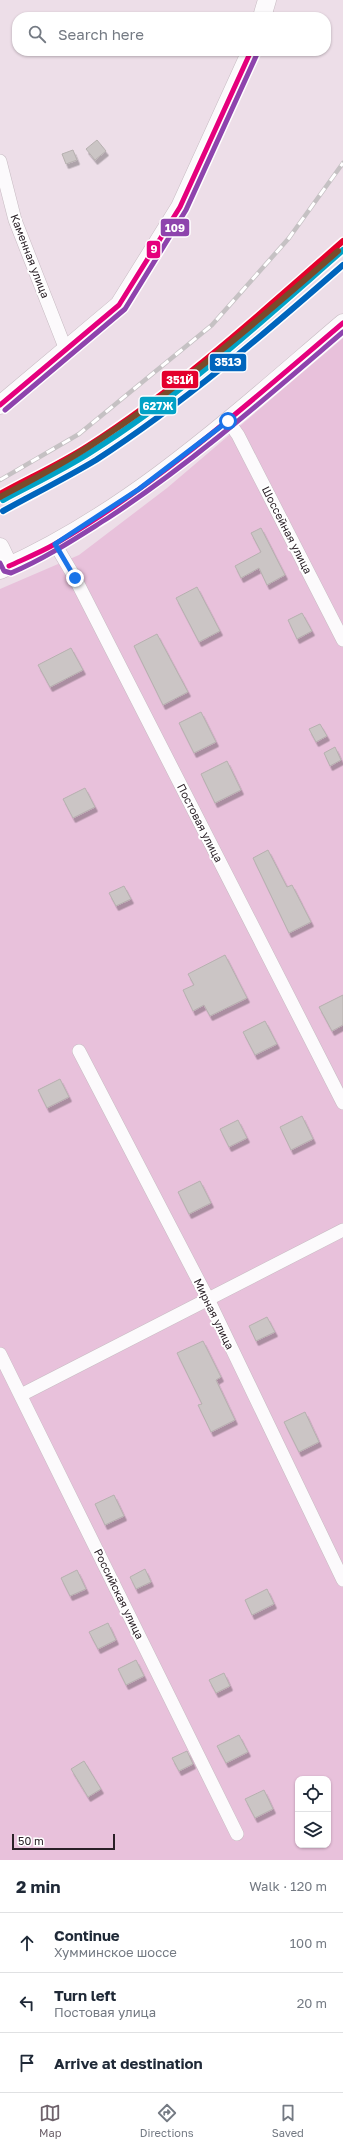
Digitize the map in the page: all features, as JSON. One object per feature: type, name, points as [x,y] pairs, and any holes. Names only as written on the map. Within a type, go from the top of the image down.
[{"type":"street","points":[[263,12],[267,0]]},
{"type":"street","points":[[0,405],[119,305],[180,207],[249,56]]},
{"type":"street","name":"Каменная улица","points":[[0,161],[15,220],[66,350]]},
{"type":"street","points":[[0,547],[4,568],[55,544],[139,489],[228,421],[343,322]]},
{"type":"street","name":"Шоссейная улица","points":[[228,421],[242,442],[343,640]]},
{"type":"street","name":"Постовая улица","points":[[55,544],[75,578],[343,1103]]},
{"type":"street","name":"Мирная улица","points":[[79,1052],[208,1299],[343,1580]]},
{"type":"street","points":[[21,1395],[343,1230]]},
{"type":"street","name":"Российская улица","points":[[0,1354],[237,1834]]},
{"type":"shaded area","points":[[343,338],[343,1860],[0,1860],[0,589],[79,555],[167,488]]},
{"type":"building","points":[[97,140],[106,151],[95,160],[86,149]]},
{"type":"building","points":[[73,150],[77,160],[66,164],[62,154]]},
{"type":"building","points":[[261,528],[285,575],[267,585],[259,568],[241,578],[235,566],[261,552],[251,533]]},
{"type":"building","points":[[197,587],[220,631],[199,642],[176,598]]},
{"type":"building","points":[[302,613],[312,631],[297,639],[288,620]]},
{"type":"building","points":[[157,634],[188,692],[163,705],[134,646]]},
{"type":"building","points":[[71,648],[83,670],[50,687],[38,665]]},
{"type":"building","points":[[201,712],[216,742],[194,753],[179,723]]},
{"type":"building","points":[[320,724],[327,736],[316,742],[309,729]]},
{"type":"building","points":[[335,747],[341,760],[330,766],[324,753]]},
{"type":"building","points":[[227,761],[241,790],[215,803],[201,774]]},
{"type":"building","points":[[85,788],[95,807],[73,818],[63,799]]},
{"type":"building","points":[[268,850],[287,887],[292,885],[311,922],[289,933],[253,858]]},
{"type":"building","points":[[124,886],[131,899],[116,906],[109,893]]},
{"type":"building","points":[[225,955],[247,998],[210,1016],[204,1005],[193,1011],[183,990],[194,985],[188,974]]},
{"type":"building","points":[[343,995],[343,1025],[332,1031],[319,1007]]},
{"type":"building","points":[[265,1021],[277,1044],[255,1055],[243,1032]]},
{"type":"building","points":[[60,1079],[69,1097],[47,1108],[38,1090]]},
{"type":"building","points":[[302,1116],[313,1139],[291,1150],[280,1127]]},
{"type":"building","points":[[238,1120],[247,1138],[229,1147],[220,1129]]},
{"type":"building","points":[[200,1181],[211,1203],[189,1214],[178,1192]]},
{"type":"building","points":[[267,1317],[275,1332],[256,1341],[249,1326]]},
{"type":"building","points":[[203,1341],[221,1377],[216,1380],[235,1420],[211,1432],[198,1405],[202,1404],[177,1353]]},
{"type":"building","points":[[305,1412],[319,1442],[299,1452],[284,1422]]},
{"type":"building","points":[[114,1495],[124,1516],[105,1525],[95,1504]]},
{"type":"building","points":[[145,1569],[151,1582],[136,1589],[130,1577]]},
{"type":"building","points":[[77,1570],[86,1589],[70,1596],[61,1578]]},
{"type":"building","points":[[267,1589],[274,1604],[252,1615],[245,1600]]},
{"type":"building","points":[[108,1623],[116,1640],[98,1649],[89,1632]]},
{"type":"building","points":[[136,1660],[144,1676],[126,1685],[118,1669]]},
{"type":"building","points":[[224,1673],[230,1686],[216,1693],[209,1680]]},
{"type":"building","points":[[239,1735],[248,1752],[226,1763],[217,1746]]},
{"type":"building","points":[[187,1751],[193,1764],[179,1771],[172,1758]]},
{"type":"building","points":[[84,1761],[101,1789],[88,1797],[71,1769]]},
{"type":"building","points":[[264,1790],[273,1809],[255,1818],[245,1799]]},
{"type":"railway","points":[[0,480],[79,434],[212,325],[289,238],[343,163]]},
{"type":"transit line","name":"9","points":[[0,405],[119,305],[180,207],[249,56]]},
{"type":"transit line","name":"109","points":[[5,410],[125,309],[186,210],[256,56]]},
{"type":"transit line","name":"351Й","points":[[0,494],[77,453],[155,399],[219,348],[343,241]]},
{"type":"transit line","name":"627Ж","points":[[3,500],[80,459],[125,430],[221,356],[343,250]]},
{"type":"transit line","points":[[0,497],[79,453],[155,401],[218,353],[338,251]]},
{"type":"transit line","name":"351Э","points":[[3,511],[96,460],[161,415],[223,367],[343,265]]},
{"type":"transit line","name":"9","points":[[9,566],[55,544],[131,495],[204,440],[343,323]]},
{"type":"transit line","name":"109","points":[[0,563],[4,571],[11,573],[49,554],[108,518],[139,497],[199,452],[343,332]]},
{"type":"route","points":[[75,578],[55,544],[139,489],[228,421]]}]
